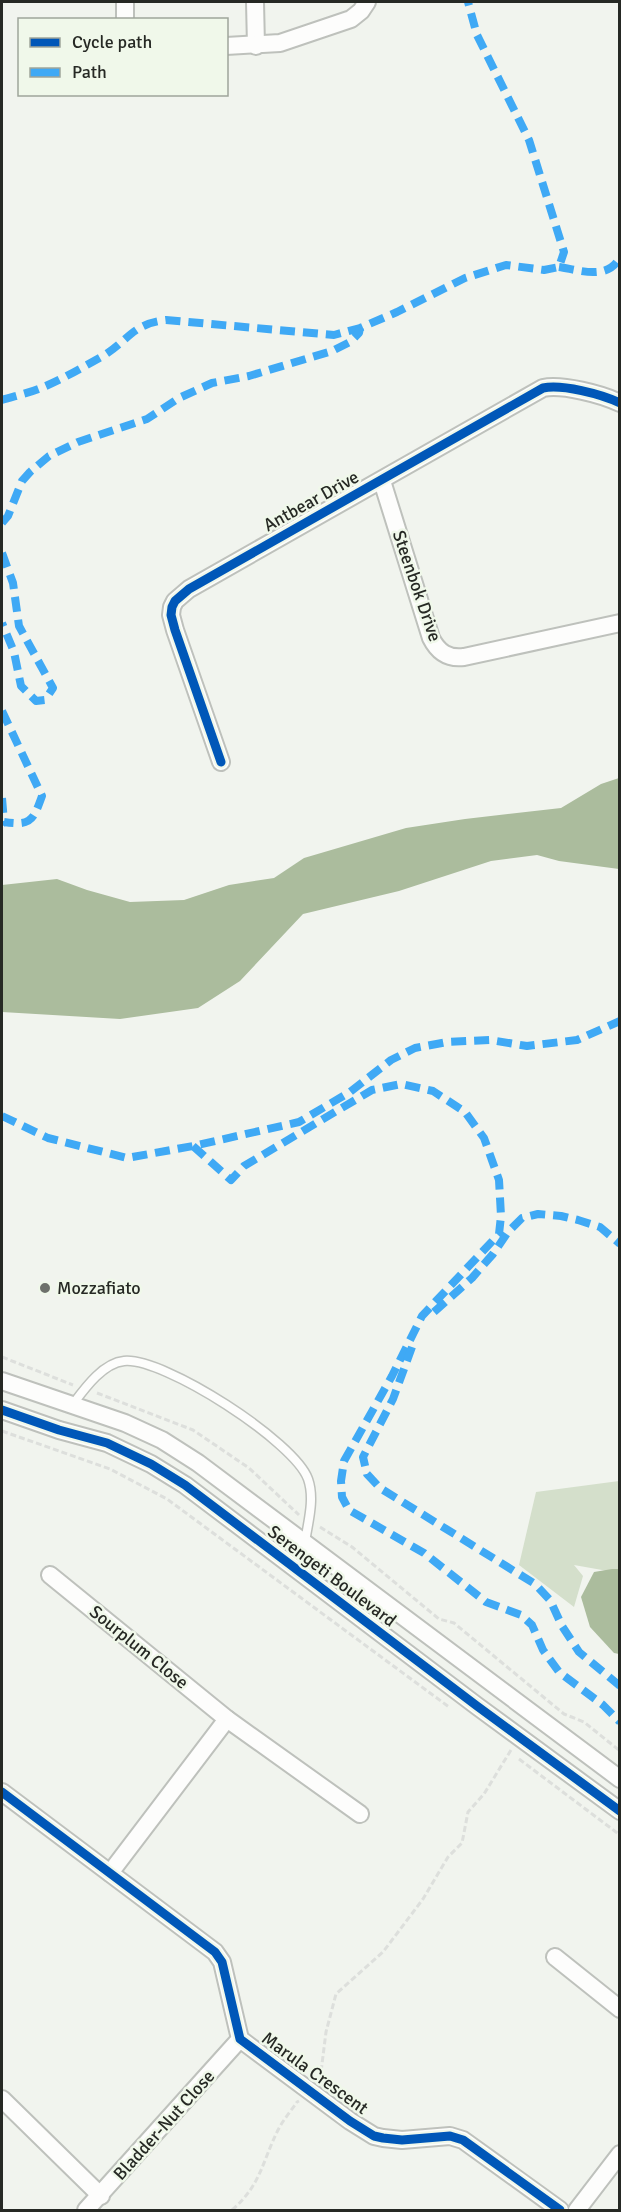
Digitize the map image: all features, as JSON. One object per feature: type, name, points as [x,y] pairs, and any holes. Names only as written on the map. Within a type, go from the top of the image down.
[{"type":"street","points":[[125,2],[125,18]]},
{"type":"street","points":[[255,2],[256,45]]},
{"type":"street","points":[[228,46],[280,43],[351,19],[367,2]]},
{"type":"street","name":"Antbear Drive","points":[[221,762],[175,630],[171,615],[175,601],[189,589],[234,562],[382,481],[543,388],[551,386],[566,388],[620,403]]},
{"type":"street","name":"Steenbok Drive","points":[[382,481],[431,638],[438,649],[448,656],[464,657],[620,623]]},
{"type":"street","name":"Serengeti Boulevard","points":[[2,1381],[73,1404],[162,1440],[220,1478],[620,1779]]},
{"type":"street","name":"Serengeti Boulevard","points":[[2,1410],[59,1430],[106,1443],[151,1464],[185,1485],[273,1554],[620,1811]]},
{"type":"street","name":"Sourplum Close","points":[[51,1575],[227,1719],[360,1814]]},
{"type":"street","points":[[110,1873],[227,1719]]},
{"type":"street","name":"Marula Crescent","points":[[2,1792],[218,1956],[229,1985],[240,2039],[350,2121],[374,2136],[402,2140],[450,2136],[463,2140],[560,2211]]},
{"type":"street","points":[[555,1957],[620,2009]]},
{"type":"street","name":"Bladder-Nut Close","points":[[86,2211],[240,2039]]},
{"type":"street","points":[[2,2099],[101,2196]]},
{"type":"street","points":[[577,2211],[620,2154]]},
{"type":"lane","points":[[73,1404],[84,1389],[111,1364],[126,1361],[151,1365],[210,1393],[279,1444],[299,1464],[307,1477],[312,1495],[304,1542]]},
{"type":"path","points":[[2,1431],[110,1469],[167,1499],[453,1710]]},
{"type":"path","points":[[232,2211],[247,2197],[266,2162],[279,2129],[297,2102],[317,2095],[324,2063],[326,2032],[336,1994],[383,1952],[423,1899],[448,1857],[462,1843],[468,1812],[484,1794],[518,1735]]},
{"type":"path","points":[[519,1759],[620,1835]]},
{"type":"shaded area","points":[[619,778],[619,869],[559,861],[537,855],[491,861],[399,891],[303,914],[240,981],[198,1008],[120,1019],[2,1012],[2,885],[57,879],[130,902],[184,900],[229,885],[274,878],[304,858],[406,828],[561,808],[601,784]]},
{"type":"shaded area","points":[[619,1481],[619,1573],[574,1565],[583,1576],[574,1607],[519,1565],[536,1492]]},
{"type":"shaded area","points":[[619,1569],[619,1654],[614,1653],[590,1627],[581,1597],[594,1572]]},
{"type":"marked path","points":[[2,400],[36,390],[65,377],[103,356],[138,329],[155,322],[166,320],[334,335],[360,328],[397,312],[465,278],[506,265],[544,270],[559,267],[564,252],[529,140],[477,35],[468,2]]},
{"type":"marked path","points":[[559,267],[601,272],[615,264],[620,257]]},
{"type":"marked path","points":[[2,523],[8,516],[22,481],[49,456],[78,442],[147,419],[179,398],[212,383],[249,376],[332,351],[350,342],[359,333],[360,328]]},
{"type":"marked path","points":[[2,553],[13,583],[19,626],[53,688],[45,700],[36,701],[21,686],[14,652],[2,623]]},
{"type":"marked path","points":[[2,711],[42,796],[30,820],[20,823],[4,822]]},
{"type":"marked path","points":[[2,798],[4,822],[2,824]]},
{"type":"marked path","points":[[2,1116],[48,1138],[127,1158],[299,1122],[350,1092],[391,1060],[415,1048],[447,1042],[490,1040],[527,1046],[577,1040],[620,1021]]},
{"type":"marked path","points":[[193,1146],[231,1180],[244,1166],[372,1090],[401,1084],[433,1091],[465,1112],[484,1138],[499,1180],[501,1216],[499,1234],[422,1316],[392,1376],[344,1461],[341,1481],[342,1497],[349,1510],[424,1553],[486,1602],[521,1615],[532,1625],[543,1650],[559,1672],[603,1705],[620,1722]]},
{"type":"marked path","points":[[434,1312],[472,1278],[522,1218],[538,1214],[578,1220],[600,1227],[620,1244]]},
{"type":"marked path","points":[[412,1347],[393,1399],[363,1457],[367,1474],[380,1488],[535,1584],[550,1600],[562,1626],[579,1652],[620,1686]]},
{"type":"cycle path","points":[[221,762],[175,630],[171,615],[175,601],[189,589],[543,388],[560,387],[582,391],[620,403]]},
{"type":"cycle path","points":[[2,1410],[59,1430],[107,1443],[151,1464],[185,1485],[620,1811]]},
{"type":"cycle path","points":[[2,1792],[215,1952],[222,1962],[240,2039],[350,2121],[374,2136],[402,2140],[450,2136],[463,2140],[560,2210]]},
{"type":"place","name":"Mozzafiato","points":[[45,1288]]}]
